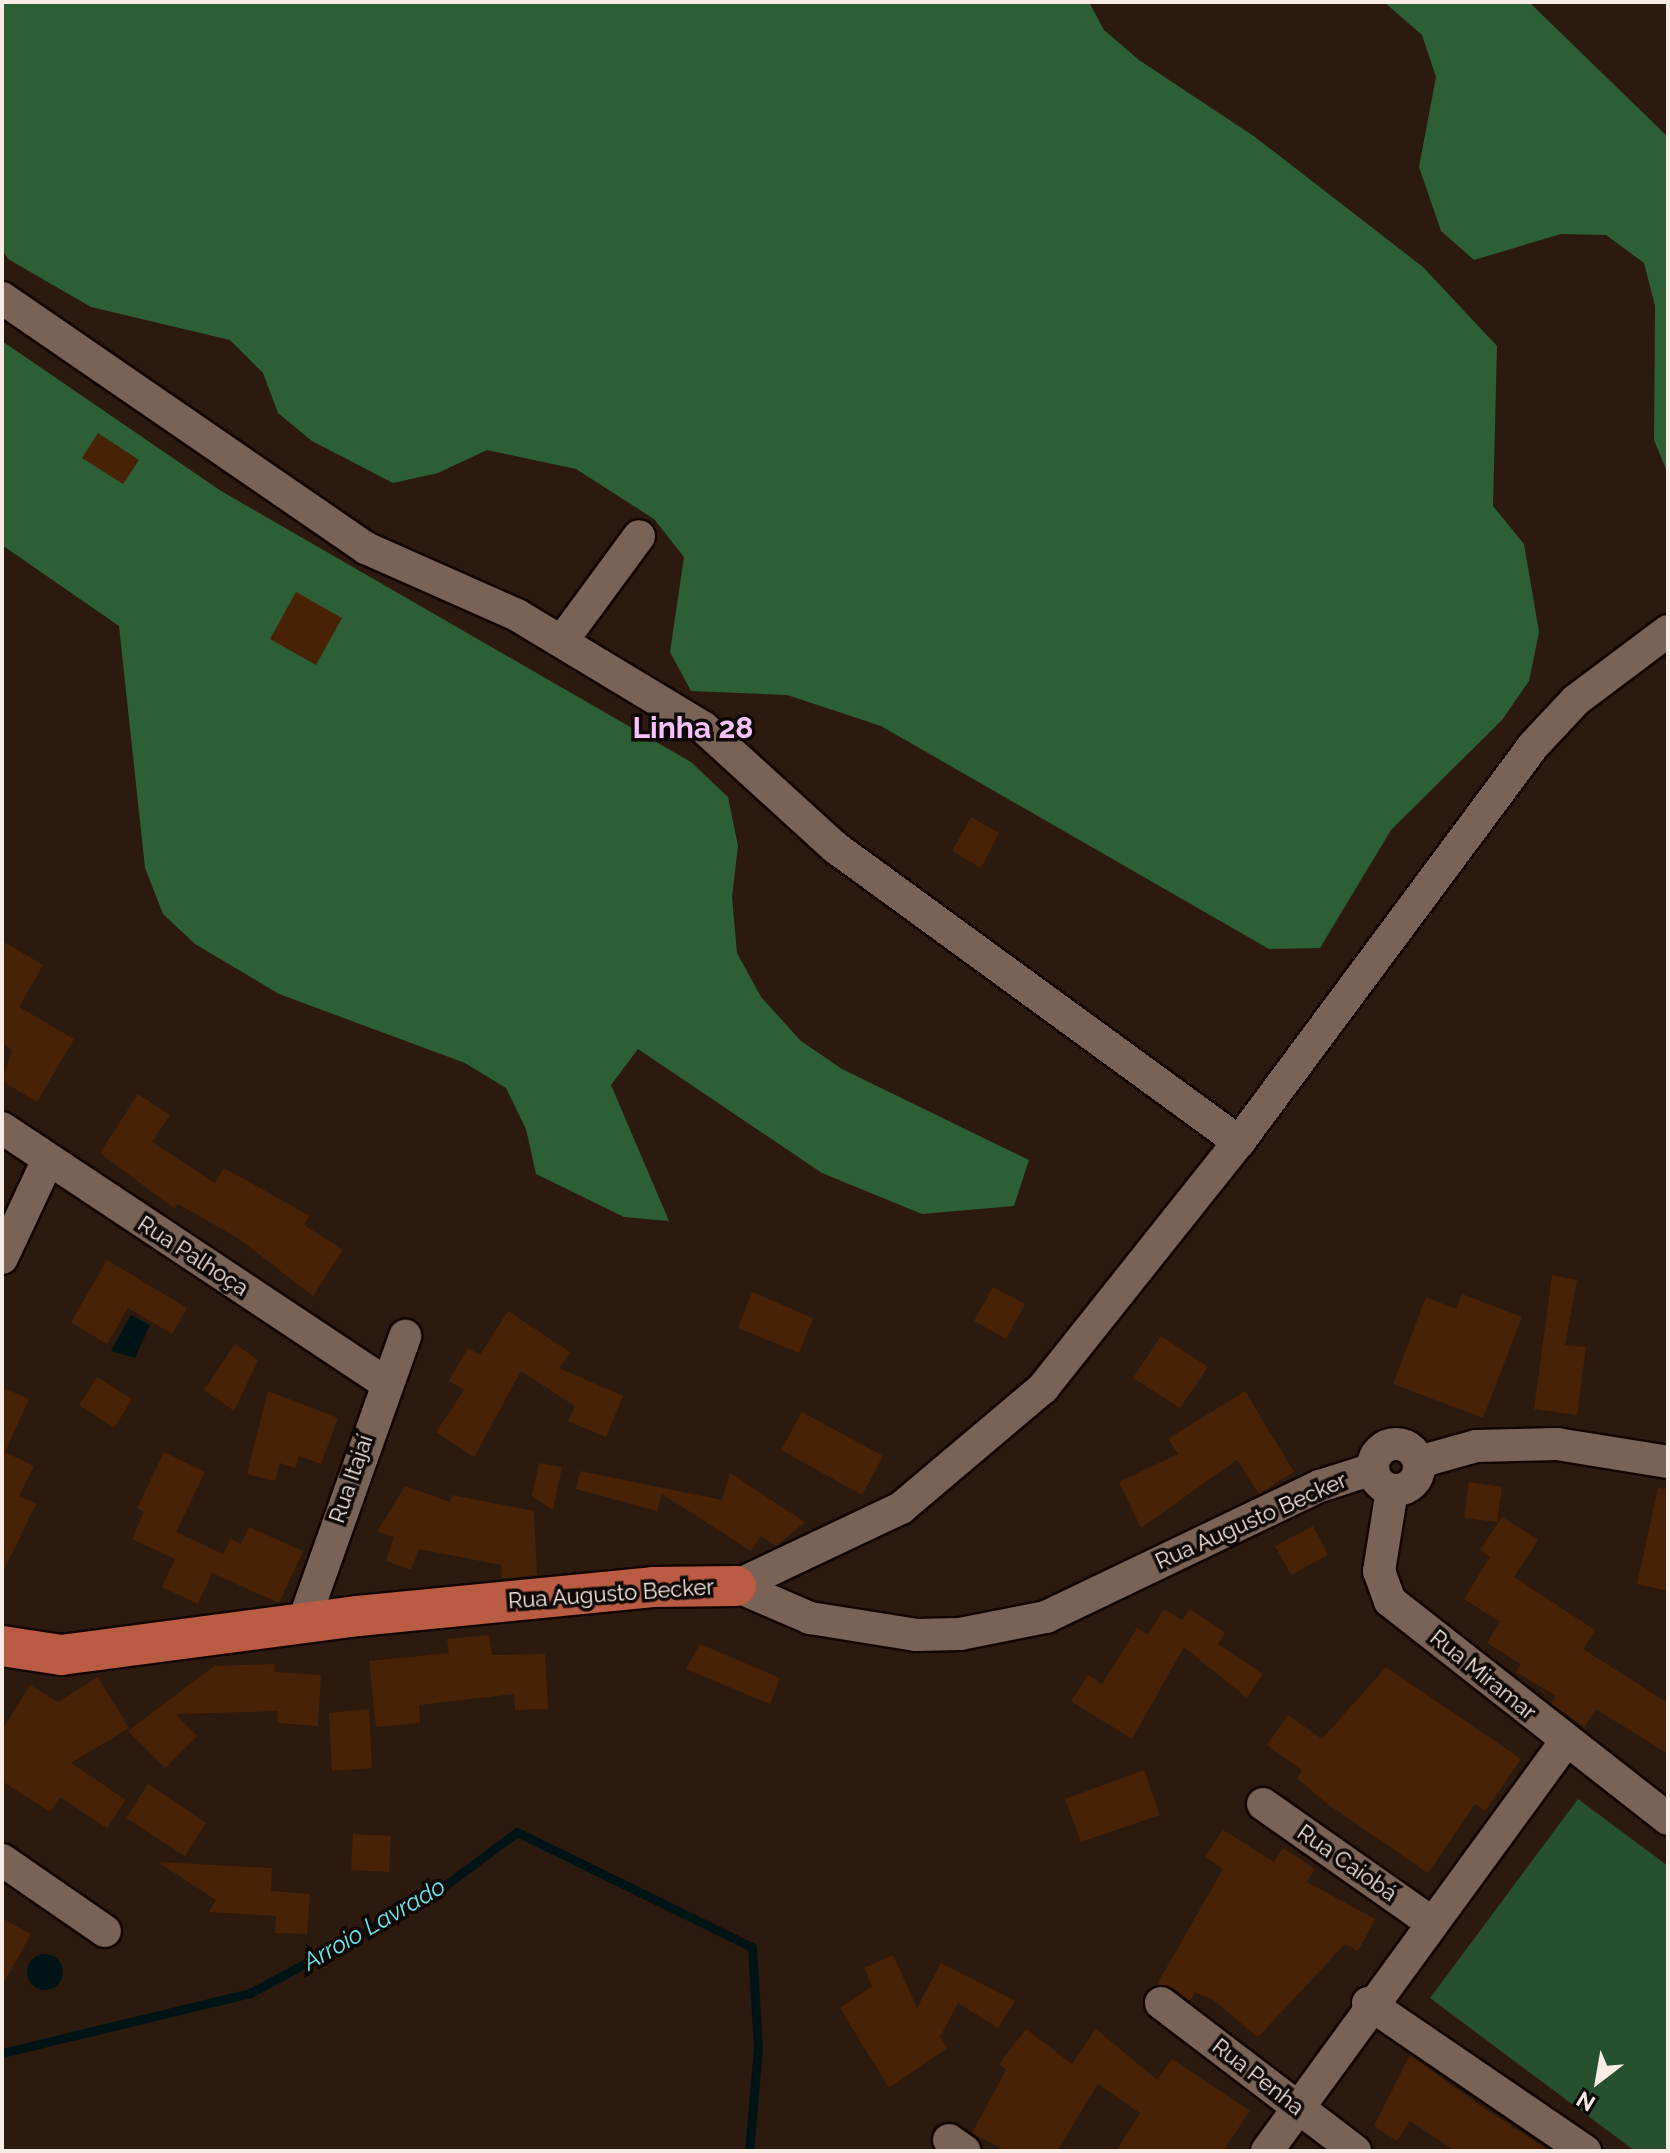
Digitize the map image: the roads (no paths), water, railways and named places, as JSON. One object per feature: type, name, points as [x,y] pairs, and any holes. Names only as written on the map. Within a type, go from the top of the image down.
[{"type":"main road","name":"Rua Augusto Becker","points":[[2,1646],[61,1655],[303,1623],[653,1587],[736,1586]]},
{"type":"street","points":[[2,298],[366,548],[562,641],[704,728],[836,848],[1239,1142]]},
{"type":"street","points":[[562,641],[639,536]]},
{"type":"street","points":[[736,1586],[935,1487],[1043,1388],[1239,1142],[1532,747],[1576,700],[1668,631]]},
{"type":"street","name":"Rua Palhoça","points":[[2,1128],[384,1382]]},
{"type":"street","points":[[2,1258],[48,1160]]},
{"type":"street","name":"Rua Itajaí","points":[[303,1623],[384,1382],[405,1336]]},
{"type":"street","points":[[1382,1479],[1379,1450],[1398,1443],[1419,1462],[1476,1446],[1557,1444],[1668,1462]]},
{"type":"street","name":"Rua Augusto Becker","points":[[736,1586],[810,1618],[916,1635],[960,1634],[1046,1617],[1320,1486],[1382,1479]]},
{"type":"street","name":"Rua Miramar","points":[[1382,1479],[1379,1571],[1390,1601],[1668,1819]]},
{"type":"street","points":[[1267,2151],[1368,2003],[1566,1741]]},
{"type":"street","name":"Rua Caiobá","points":[[1263,1804],[1431,1922]]},
{"type":"street","points":[[2,1860],[105,1931]]},
{"type":"street","name":"Rua Penha","points":[[1161,2003],[1355,2151]]},
{"type":"street","points":[[1368,2003],[1585,2151]]},
{"type":"waterway","name":"Arroio Lavrado","points":[[2,2053],[250,1993],[431,1896],[517,1832],[752,1947],[758,2048],[749,2151]]},
{"type":"district","name":"Linha 28","points":[[693,728]]}]
